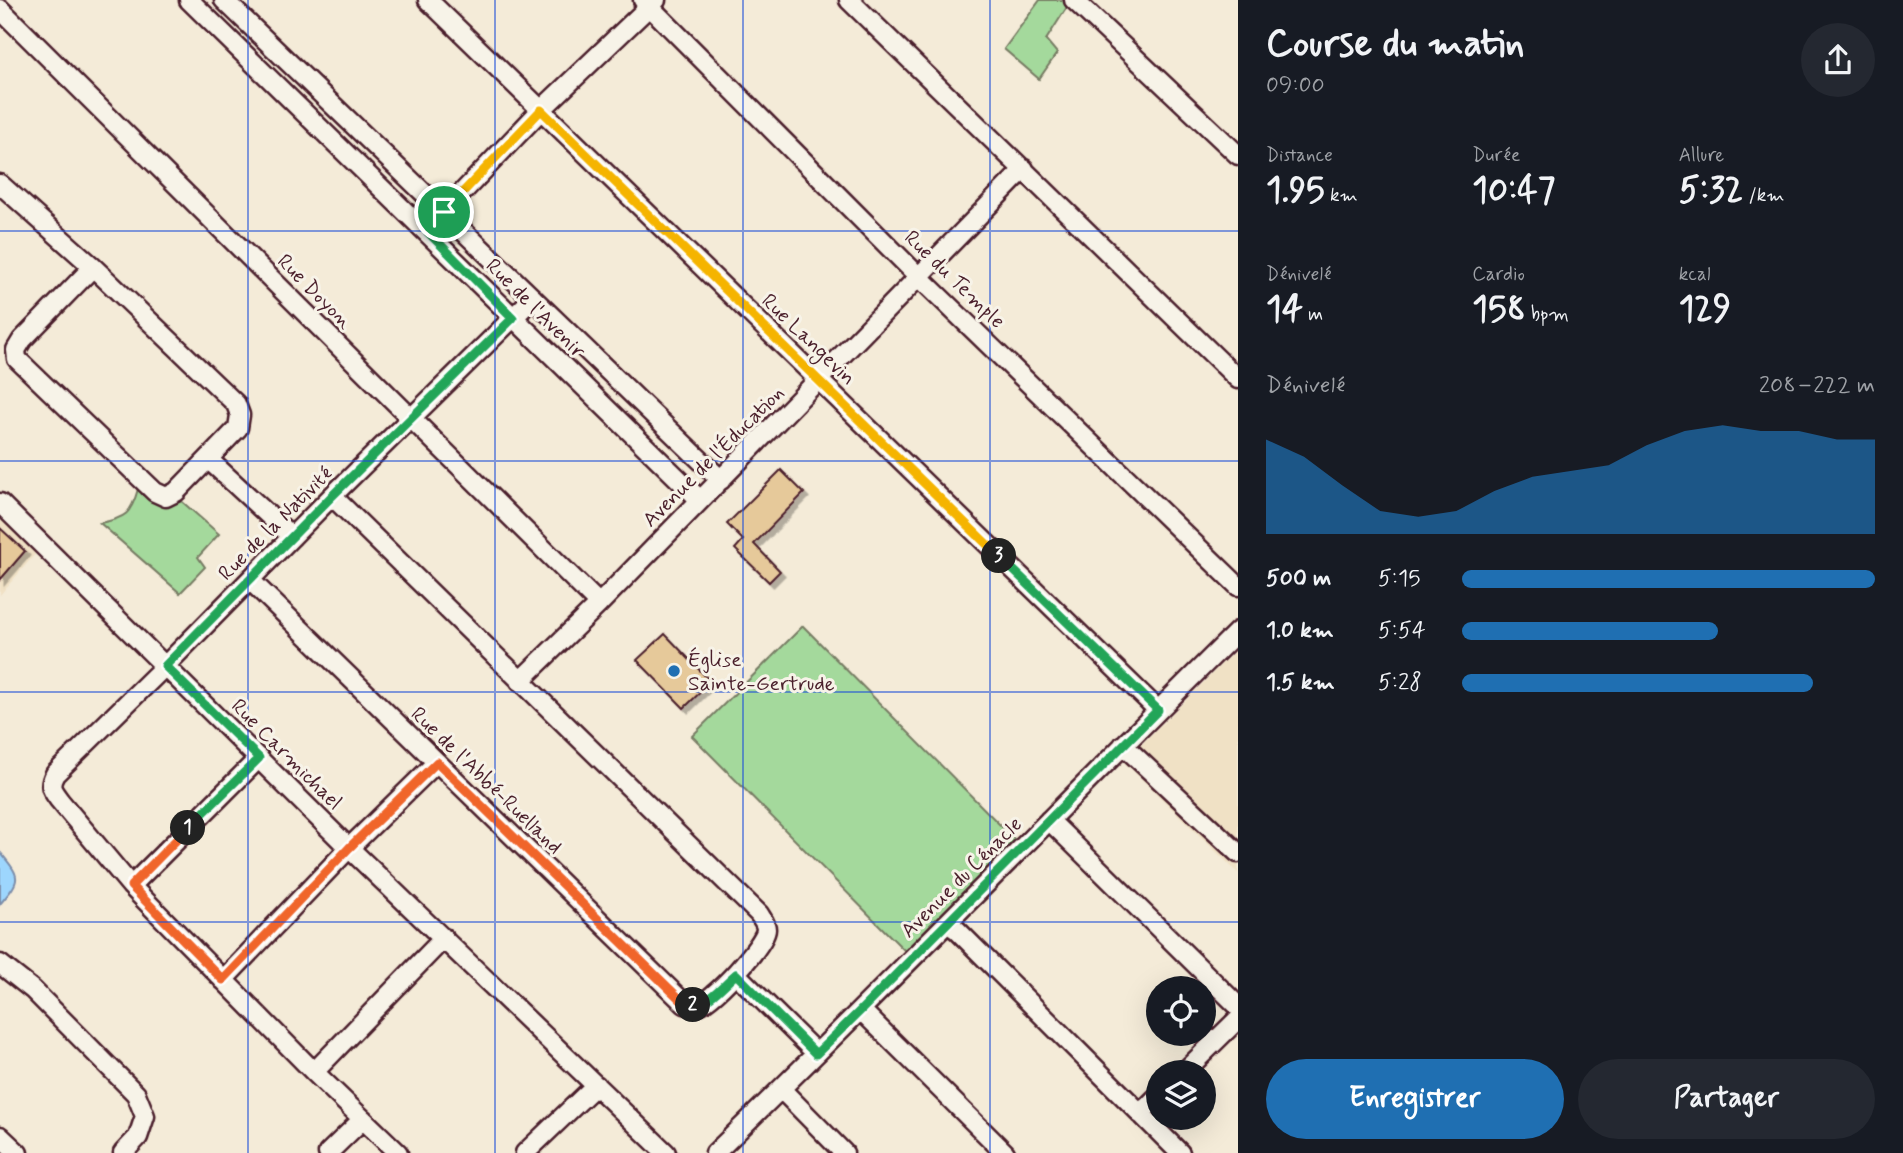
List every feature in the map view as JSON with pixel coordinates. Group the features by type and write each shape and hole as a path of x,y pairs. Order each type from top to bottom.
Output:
{"street":[{"name":"Rue de l'Avenir","path":"189,0 700,500"},
{"name":"Rue de l'Avenir","path":"223,0 721,480"},
{"name":"Rue Langevin","path":"428,0 1158,710"},
{"path":"849,0 1238,379"},
{"path":"1074,0 1238,155"},
{"path":"426,230 650,2"},
{"name":"Rue du Temple","path":"650,2 919,277 1238,586"},
{"name":"Rue Doyon","path":"0,9 600,604"},
{"name":"Avenue de l'Éducation","path":"520,681 600,604 1024,170"},
{"path":"0,184 93,267 236,404 240,415 238,428 176,492 166,497 155,492 18,359 16,349 22,340 93,267"},
{"name":"Rue de la Nativité","path":"131,886 52,791 51,782 55,774 533,298"},
{"path":"208,458 292,537"},
{"path":"332,496 759,915 765,924 763,940 736,974 816,1054"},
{"name":"Rue Carmichael","path":"0,503 349,848 666,1153"},
{"name":"Rue de l'Abbé-Ruelland","path":"250,580 685,1004 696,1006 736,974"},
{"name":"Avenue du Cénacle","path":"715,1153 1238,631"},
{"path":"1122,745 1238,853"},
{"path":"259,758 131,886 314,1072 398,1153"},
{"path":"223,980 349,848 437,762"},
{"path":"1049,820 1238,1006"},
{"path":"947,923 1180,1153"},
{"path":"314,1072 444,938"},
{"path":"0,964 33,990 136,1094 145,1116 138,1137 123,1153"},
{"path":"861,1010 1005,1153"},
{"path":"1195,1060 1238,1019"},
{"path":"525,1153 596,1085"},
{"path":"781,1090 844,1153"},
{"path":"1140,1114 1146,1108"},
{"path":"328,1153 363,1119"},
{"path":"0,1136 18,1153"}],"shaded area":[{"path":"0,503 43,545 0,595"},
{"path":"1238,648 1238,873 1124,762"}],"green space":[{"path":"1040,0 1065,0 1069,4 1046,40 1057,53 1039,79 1004,49"},
{"path":"138,489 179,499 219,534 198,557 205,567 180,593 100,523 126,514"},
{"path":"803,626 1015,840 906,952 692,736"}],"water":[{"path":"0,852 12,867 16,878 12,889 0,904"}],"building":[{"path":"781,470 804,493 754,544 780,571 769,582 735,549 743,540 727,524"},
{"path":"0,528 25,551 0,580"},
{"name":"Église Sainte-Gertrude","path":"665,634 711,682 684,708 637,660"}],"place":[{"name":"Église Sainte-Gertrude","path":"674,671"}],"route":[{"path":"541,110 1158,710 816,1054 736,974 696,1006 685,1004 437,762 349,848 223,980 131,886 259,758 165,666 332,496 513,318 426,230 444,212 541,110"}]}
